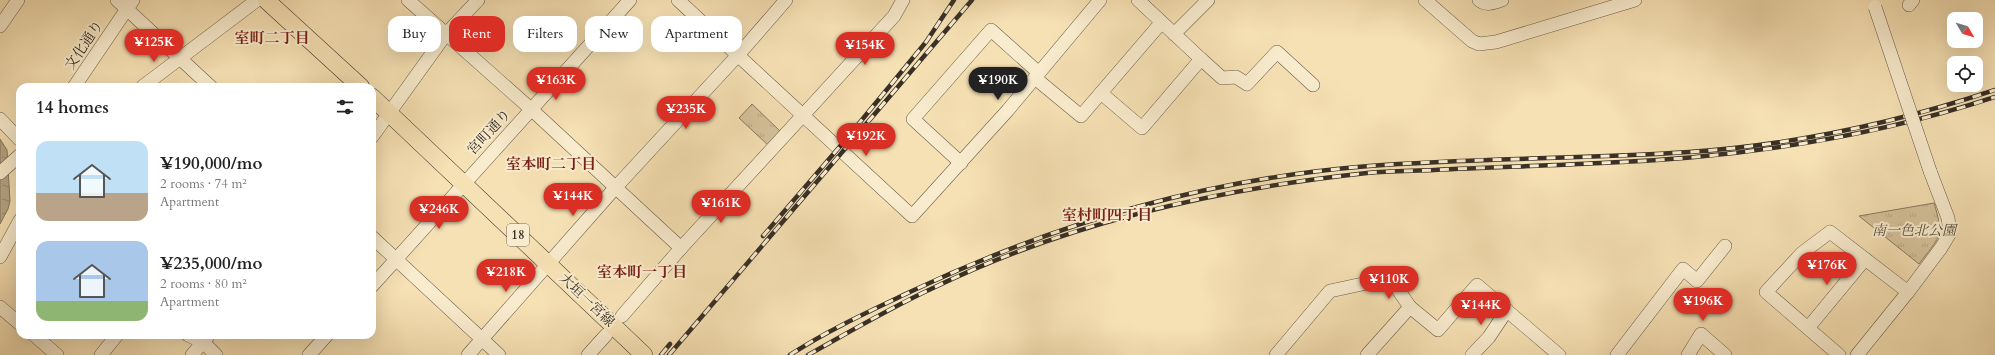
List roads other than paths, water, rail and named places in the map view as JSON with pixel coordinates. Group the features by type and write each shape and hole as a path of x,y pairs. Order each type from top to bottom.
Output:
{"main road":[{"path":"266,0 357,83"},
{"name":"大垣一宮線","path":"376,101 463,184 549,263 644,355"}],"street":[{"path":"0,26 18,0"},
{"path":"147,83 257,0"},
{"path":"408,0 532,110 681,248"},
{"path":"376,131 388,112 446,34 478,0"},
{"name":"宮町通り","path":"376,282 630,0"},
{"path":"678,0 739,54 803,116 912,216 961,163 1100,0"},
{"path":"468,355 615,188 739,54 786,0"},
{"path":"622,316 681,248 894,16 903,0"},
{"path":"1138,0 1161,23 1222,78 1236,78 1247,84 1277,52 1313,85"},
{"path":"1174,34 1208,0"},
{"path":"1425,0 1472,40 1479,44 1496,42 1635,0"},
{"path":"1479,0 1483,3 1491,4 1502,0"},
{"path":"126,3 207,83"},
{"name":"文化通り","path":"76,83 126,3"},
{"path":"1857,355 1908,292 1941,248 1950,233 1948,218 1930,171 1874,3"},
{"path":"961,163 913,119 991,30 1081,116 1161,23"},
{"path":"1101,93 1142,128 1201,59"},
{"path":"0,119 16,136"},
{"path":"0,173 16,158"},
{"path":"0,257 16,227"},
{"path":"1839,355 1766,292 1802,253 1830,232 1908,292"},
{"path":"376,241 499,355"},
{"path":"1617,355 1683,269 1697,281 1725,246"},
{"path":"1808,328 1865,259"},
{"path":"1276,355 1330,291 1390,278 1410,307 1438,330 1477,285 1559,355"},
{"path":"0,307 16,321"},
{"path":"1367,355 1410,307"},
{"path":"1472,355 1489,337 1507,310"},
{"path":"1688,355 1701,334 1726,355"},
{"path":"588,355 606,335"},
{"path":"39,339 57,355"},
{"path":"102,355 114,339"},
{"path":"192,355 205,339"},
{"path":"207,339 216,355"},
{"path":"309,355 323,339"}],"water":[{"path":"0,139 7,150 10,201 8,209 0,224"}],"railway":[{"path":"763,236 842,144 926,42 954,0"},
{"path":"669,355 972,0"},
{"path":"790,355 819,337 850,321 967,266 1023,244 1078,225 1192,193 1250,181 1309,172 1369,166 1449,161 1689,152 1767,144 1844,131 1920,113 1995,90"},
{"path":"808,355 870,320 933,288 1037,244 1145,212 1200,199 1255,188 1367,173 1651,160 1751,151 1850,135 1947,112 1995,97"},
{"path":"661,355 670,344"}],"district":[{"name":"室町二丁目","path":"272,38"},
{"name":"室本町二丁目","path":"551,164"},
{"name":"室村町四丁目","path":"1107,215"},
{"name":"室本町一丁目","path":"642,272"}],"park label":[{"name":"南一色北公園","path":"1914,230"}]}
